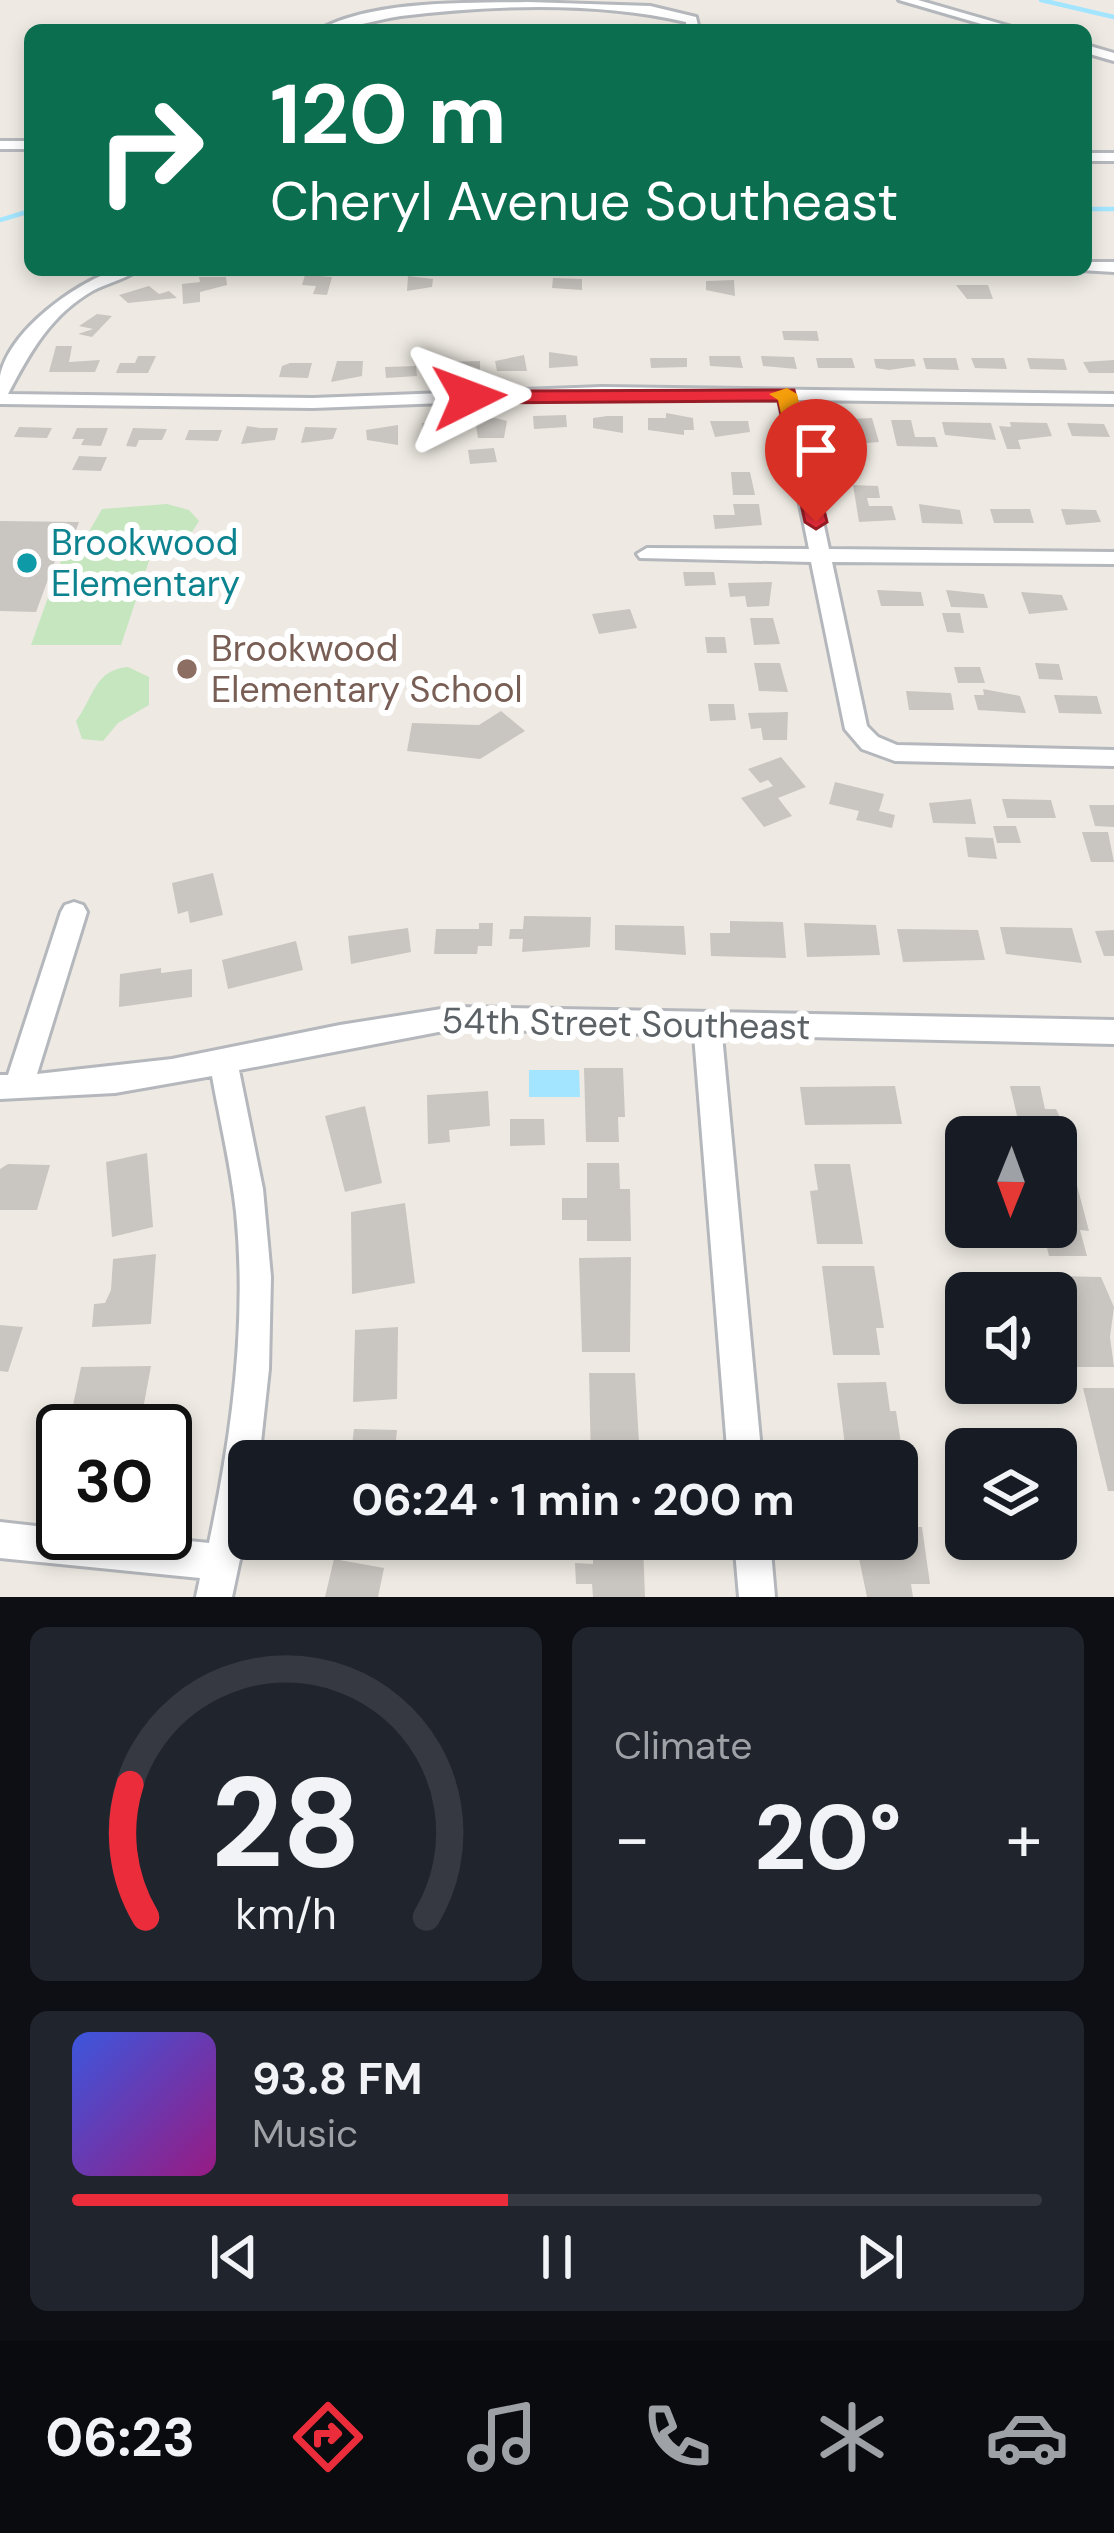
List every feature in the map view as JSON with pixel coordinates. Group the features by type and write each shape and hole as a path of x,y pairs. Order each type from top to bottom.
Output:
{"street":[{"path":"904,0 994,24"},
{"path":"936,8 951,0"},
{"path":"342,24 390,7 441,3 680,14 692,24"},
{"path":"111,276 46,314 0,395 313,403 548,392 1114,399"},
{"path":"787,394 853,717 870,743 896,753 1114,758"},
{"path":"647,554 1114,558"},
{"path":"9,1088 74,912"},
{"name":"54th Street Southeast","path":"9,1088 94,1085 224,1065 377,1026 454,1018 589,1017 1114,1032"},
{"path":"706,1023 743,1440"},
{"path":"0,1540 218,1579 246,1444 256,1297 253,1223 224,1065"},
{"path":"754,1560 757,1597"}],"green space":[{"path":"167,504 189,510 199,521 182,548 150,558 121,645 31,645 64,553 82,544 102,509"},
{"path":"128,667 149,677 149,705 118,723 103,741 82,739 76,721 96,686 108,673"}],"water":[{"path":"529,1070 579,1070 580,1097 529,1097"}],"building":[{"path":"305,276 332,277 327,295 313,294 316,286 302,285"},
{"path":"408,276 433,279 432,287 407,291"},
{"path":"199,277 226,277 227,285 200,292 200,302 183,304 182,284 200,282"},
{"path":"553,278 582,279 582,290 552,288"},
{"path":"734,280 735,296 706,290 706,281"},
{"path":"956,285 988,285 993,299 967,299"},
{"path":"149,286 177,298 128,303 119,295"},
{"path":"97,314 112,316 92,337 78,334 93,329 79,326"},
{"path":"782,331 817,331 819,341 784,340"},
{"path":"56,346 72,346 69,362 100,360 95,372 49,372"},
{"path":"549,352 577,356 578,366 549,368"},
{"path":"524,355 527,371 497,371 495,361"},
{"path":"138,356 156,356 148,373 116,373 120,363 135,363"},
{"path":"709,356 740,356 743,368 710,366"},
{"path":"761,356 794,357 797,369 763,366"},
{"path":"650,358 687,358 687,367 651,368"},
{"path":"816,358 852,358 855,368 818,368"},
{"path":"923,358 956,358 959,370 926,369"},
{"path":"971,358 1004,358 1007,369 975,368"},
{"path":"1027,358 1064,359 1067,370 1030,369"},
{"path":"874,359 914,359 916,366 876,368"},
{"path":"1114,360 1114,373 1089,373 1083,362"},
{"path":"337,361 363,361 362,376 331,382"},
{"path":"480,361 480,370 442,371 442,362"},
{"path":"312,363 308,378 279,377 282,366"},
{"path":"416,366 417,376 386,378 385,367"},
{"path":"666,413 693,418 694,430 684,430 684,435 648,430 648,418 666,418"},
{"path":"566,415 567,427 534,429 533,416"},
{"path":"623,416 623,433 593,428 593,418"},
{"path":"872,418 879,442 842,445 838,430 853,430 850,419"},
{"path":"475,419 507,421 504,438 478,438"},
{"path":"454,420 456,432 423,435 422,423"},
{"path":"891,420 911,420 915,437 935,437 938,447 897,446"},
{"path":"710,421 748,421 750,432 715,437"},
{"path":"942,422 991,423 996,440 945,435"},
{"path":"1010,422 1047,423 1052,436 1018,440 1021,449 1007,449 999,426 1011,427"},
{"path":"1067,423 1104,424 1110,437 1072,436"},
{"path":"398,425 398,445 367,440 366,430"},
{"path":"247,426 278,428 275,440 241,444"},
{"path":"19,427 52,428 47,438 14,437"},
{"path":"305,427 337,428 333,439 301,443"},
{"path":"77,428 108,428 101,446 81,445 84,439 72,439"},
{"path":"133,428 167,429 162,440 139,440 136,447 126,446"},
{"path":"189,430 222,430 218,441 185,440"},
{"path":"494,448 497,462 470,464 468,450"},
{"path":"79,456 107,457 101,471 72,470"},
{"path":"731,472 750,472 755,495 733,495"},
{"path":"853,485 878,486 880,498 867,498 869,506 892,506 896,520 859,522"},
{"path":"733,504 759,504 762,525 715,529 713,515 735,515"},
{"path":"919,504 960,510 963,524 922,523"},
{"path":"990,509 1030,509 1034,523 994,523"},
{"path":"1061,509 1096,510 1101,522 1066,525"},
{"name":"Brookwood Elementary","path":"0,521 79,522 73,538 63,539 36,612 0,611"},
{"path":"683,572 714,572 716,585 685,586"},
{"path":"772,582 769,606 747,607 745,596 730,597 728,583"},
{"path":"877,590 921,592 924,606 881,606"},
{"path":"946,590 984,594 988,608 951,607"},
{"path":"1021,592 1062,595 1068,610 1029,614"},
{"path":"630,609 637,628 599,634 592,614"},
{"path":"942,613 960,613 964,633 947,632"},
{"path":"750,618 773,618 780,644 754,645"},
{"path":"705,637 725,637 727,653 707,653"},
{"path":"754,663 780,663 788,692 759,691"},
{"path":"1035,663 1059,664 1063,680 1039,679"},
{"path":"954,667 980,667 985,683 958,683"},
{"path":"983,689 1020,696 1026,713 978,710 974,695 984,695"},
{"path":"906,691 951,693 954,710 909,710"},
{"path":"1054,695 1097,696 1102,714 1059,713"},
{"path":"708,704 734,704 736,720 710,721"},
{"path":"501,711 525,731 480,759 407,751 412,723 479,725"},
{"path":"788,712 787,740 763,740 761,728 751,729 748,713"},
{"path":"781,757 806,787 778,798 792,816 764,827 741,798 773,786 768,780 760,783 748,769"},
{"path":"835,782 884,794 879,811 895,815 892,828 856,820 859,811 829,804"},
{"path":"971,799 976,824 933,823 929,803"},
{"path":"1002,799 1051,800 1056,818 1007,818"},
{"path":"1089,805 1114,805 1114,827 1095,826"},
{"path":"993,826 1016,826 1021,843 997,843"},
{"path":"1082,832 1108,832 1114,862 1091,862"},
{"path":"965,837 993,838 997,859 968,857"},
{"path":"213,873 223,915 190,923 188,911 178,914 172,883"},
{"path":"524,916 591,917 590,947 522,952 523,939 509,939 510,929 523,929"},
{"path":"730,921 783,922 786,958 711,956 710,933 730,933"},
{"path":"479,923 493,923 492,946 478,946 477,954 434,954 436,929 479,929"},
{"path":"804,923 876,925 880,955 807,957"},
{"path":"615,925 684,926 686,955 615,950"},
{"path":"1000,927 1072,928 1082,963 1006,954"},
{"path":"408,928 411,952 351,964 348,936"},
{"path":"897,929 978,930 985,960 903,962"},
{"path":"1114,930 1114,956 1104,956 1095,931"},
{"path":"296,941 303,970 228,989 222,960"},
{"path":"161,968 161,973 192,969 192,997 119,1007 120,974"},
{"path":"584,1068 623,1068 625,1117 618,1117 619,1142 586,1142"},
{"path":"895,1086 902,1124 805,1125 800,1087"},
{"path":"1010,1086 1040,1086 1045,1109 1056,1109 1059,1116 1017,1116"},
{"path":"488,1091 490,1126 449,1130 450,1142 428,1144 427,1095"},
{"path":"365,1106 382,1183 345,1192 325,1116"},
{"path":"510,1119 544,1119 545,1145 510,1146"},
{"path":"147,1153 153,1227 112,1237 106,1162"},
{"path":"587,1163 619,1163 620,1189 630,1189 631,1241 587,1241 587,1220 562,1220 562,1198 587,1198"},
{"path":"8,1164 50,1165 37,1210 0,1210 0,1169"},
{"path":"814,1164 850,1164 863,1244 817,1244 810,1191 818,1190"},
{"path":"1077,1185 1089,1231 1080,1230 1087,1256 1049,1256 1047,1248 1077,1248"},
{"path":"405,1203 415,1283 352,1294 351,1212"},
{"path":"156,1254 151,1324 92,1327 94,1304 105,1303 111,1290 113,1259"},
{"path":"631,1257 630,1352 582,1352 579,1258"},
{"path":"822,1266 874,1266 884,1328 876,1328 880,1355 833,1355"},
{"path":"1077,1276 1101,1277 1114,1307 1110,1337 1114,1367 1077,1367"},
{"path":"0,1325 23,1327 8,1372 0,1371"},
{"path":"398,1327 397,1399 353,1402 355,1330"},
{"path":"151,1366 144,1404 73,1404 81,1367"},
{"path":"589,1373 635,1373 639,1440 591,1440"},
{"path":"886,1382 900,1440 844,1440 837,1383"},
{"path":"1083,1388 1114,1388 1114,1491 1108,1491"},
{"path":"354,1429 397,1430 396,1440 353,1440"},
{"path":"918,1527 922,1527 930,1584 911,1584 913,1597 867,1597 859,1560 918,1560"},
{"path":"334,1560 384,1568 378,1597 325,1597"},
{"path":"593,1560 644,1560 645,1597 593,1597 592,1584 576,1584 575,1563 593,1564"}],"waterway":[{"path":"1041,0 1114,17"},
{"path":"1092,209 1114,209"},
{"path":"0,220 24,213"}],"slow traffic":[{"path":"779,394 787,394 805,474"}],"place":[{"name":"Brookwood Elementary","path":"27,563"},
{"name":"Brookwood Elementary School","path":"187,669"}],"route":[{"path":"469,397 548,392 787,394 816,522"}]}
